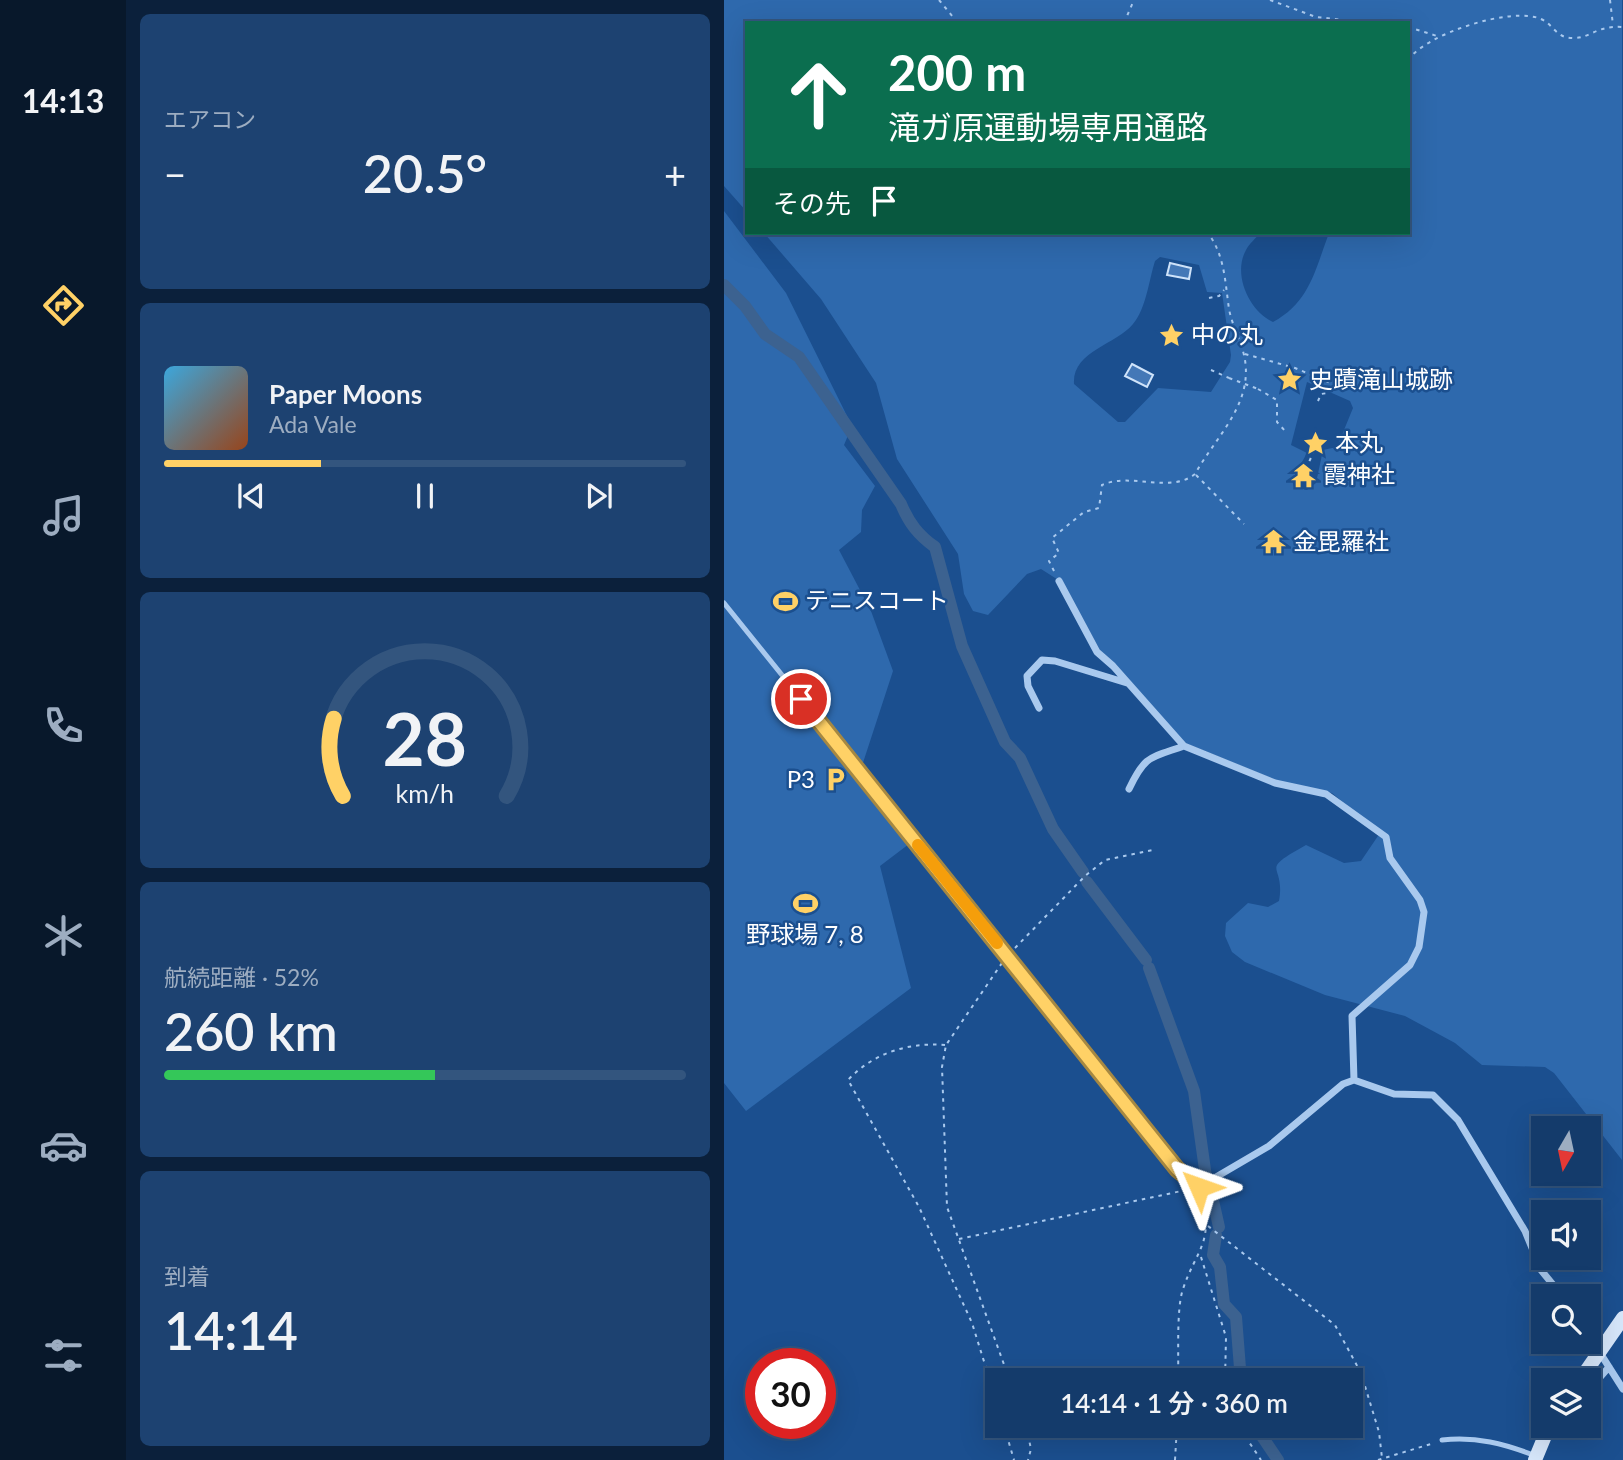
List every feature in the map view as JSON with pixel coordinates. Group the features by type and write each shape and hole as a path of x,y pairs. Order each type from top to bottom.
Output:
{"main road":[{"path":"1588,1368 1622,1318"},
{"path":"1539,1459 1545,1438"}],"street":[{"path":"1059,581 1097,652 1184,746 1275,783 1334,797 1384,834 1390,858 1420,900 1424,912 1419,947 1412,962 1352,1016 1354,1080"},
{"path":"1039,708 1028,686 1027,676 1042,660 1055,661 1127,683"},
{"path":"1129,789 1140,765 1147,759 1184,746"},
{"path":"972,911 1177,1169 1199,1187 1269,1146 1343,1084 1354,1080 1394,1094 1433,1095 1445,1104 1525,1231 1541,1270 1552,1284"},
{"path":"1601,1354 1622,1389"},
{"path":"1601,1376 1609,1367"}],"lane":[{"path":"724,603 972,911"},
{"path":"1442,1440 1461,1438 1502,1443 1539,1459"}],"path":[{"path":"939,0 956,21"},
{"path":"1125,21 1134,0"},
{"path":"1269,0 1316,17 1353,21"},
{"path":"1610,0 1613,26"},
{"path":"1410,58 1417,48 1438,36 1485,22 1522,16 1540,18 1562,37 1583,37 1599,27 1622,27"},
{"path":"1410,28 1438,36"},
{"path":"1059,581 1049,561 1059,553 1052,538 1084,512 1099,508 1102,485 1139,479 1161,483 1187,480 1195,474 1240,404 1245,380 1244,354 1225,290 1218,245 1210,235"},
{"path":"1209,298 1219,296 1225,290"},
{"path":"1244,354 1295,368 1331,386 1340,387"},
{"path":"1211,370 1258,389 1277,400 1277,422 1287,433"},
{"path":"1318,401 1321,394 1328,393 1331,386"},
{"path":"1306,469 1313,453"},
{"path":"1195,474 1244,524"},
{"path":"1005,1368 947,1207 942,1067 946,1045 1008,956 1084,876 1105,860 1153,850"},
{"path":"946,1045 921,1043 894,1051 864,1063 848,1080 919,1207 972,1323 986,1368"},
{"path":"958,1239 1199,1187 1207,1225 1200,1256 1182,1291 1179,1368"},
{"path":"1207,1225 1335,1325 1361,1373 1379,1432 1382,1458"},
{"path":"1200,1256 1226,1337 1225,1368"},
{"path":"1008,1438 1014,1460"},
{"path":"1028,1460 1031,1449 1029,1438"},
{"path":"1109,1439 1115,1438"},
{"path":"1175,1460 1176,1438"},
{"path":"1247,1438 1261,1460"},
{"path":"1378,1460 1442,1440"}],"shaded area":[{"path":"724,0 1622,0 1622,1160 1601,1133 1601,1116 1588,1116 1554,1073 1545,1067 1482,1065 1455,1043 1405,1016 1325,995 1245,962 1232,952 1225,936 1226,923 1248,903 1268,907 1279,901 1280,889 1276,869 1282,860 1306,845 1344,863 1361,861 1380,833 1332,793 1278,781 1183,742 1100,650 1063,583 1041,569 1027,574 988,615 973,611 964,594 958,554 897,459 876,383 821,299 766,235 1258,235 1247,248 1242,260 1242,281 1257,310 1273,322 1295,305 1310,284 1328,235 1410,235 1410,21 745,21 745,210 724,186","holes":["1160,257 1199,265 1207,292 1222,293 1231,355 1230,362 1211,392 1158,388 1125,422 1118,422 1074,384 1075,373 1087,356 1133,324 1144,302 1155,261","1307,382 1350,401 1353,408 1337,447 1323,450 1316,483 1307,490 1294,487 1292,480 1307,453 1291,445"]},
{"path":"724,211 786,293 852,426 844,445 875,486 862,510 861,532 839,550 871,611 893,671 858,778 909,844 880,866 911,988 746,1111 724,1083"}],"building":[{"path":"1170,263 1191,268 1189,279 1167,275"},
{"path":"1132,364 1153,375 1147,387 1125,376"}],"waterway":[{"path":"724,285 745,306 765,334 799,357 901,504 911,523 935,547 962,646 1005,742 1020,758 1053,829 1083,872"},
{"path":"1087,882 1146,960"},
{"path":"1149,968 1194,1091 1206,1177"},
{"path":"1210,1187 1219,1227"},
{"path":"1216,1235 1213,1255 1220,1267 1224,1304 1236,1317 1240,1368"},
{"path":"1263,1438 1278,1460"}],"slow traffic":[{"path":"918,845 997,943"}],"place":[{"name":"中の丸","path":"1171,335"},
{"name":"史蹟滝山城跡","path":"1289,380"},
{"name":"本丸","path":"1315,443"},
{"name":"霞神社","path":"1303,475"},
{"name":"金毘羅社","path":"1273,542"},
{"name":"テニスコート","path":"785,601"},
{"name":"P3","path":"835,780"},
{"name":"野球場 7, 8","path":"805,904"}],"route":[{"path":"801,699 1177,1169 1199,1187"}]}
